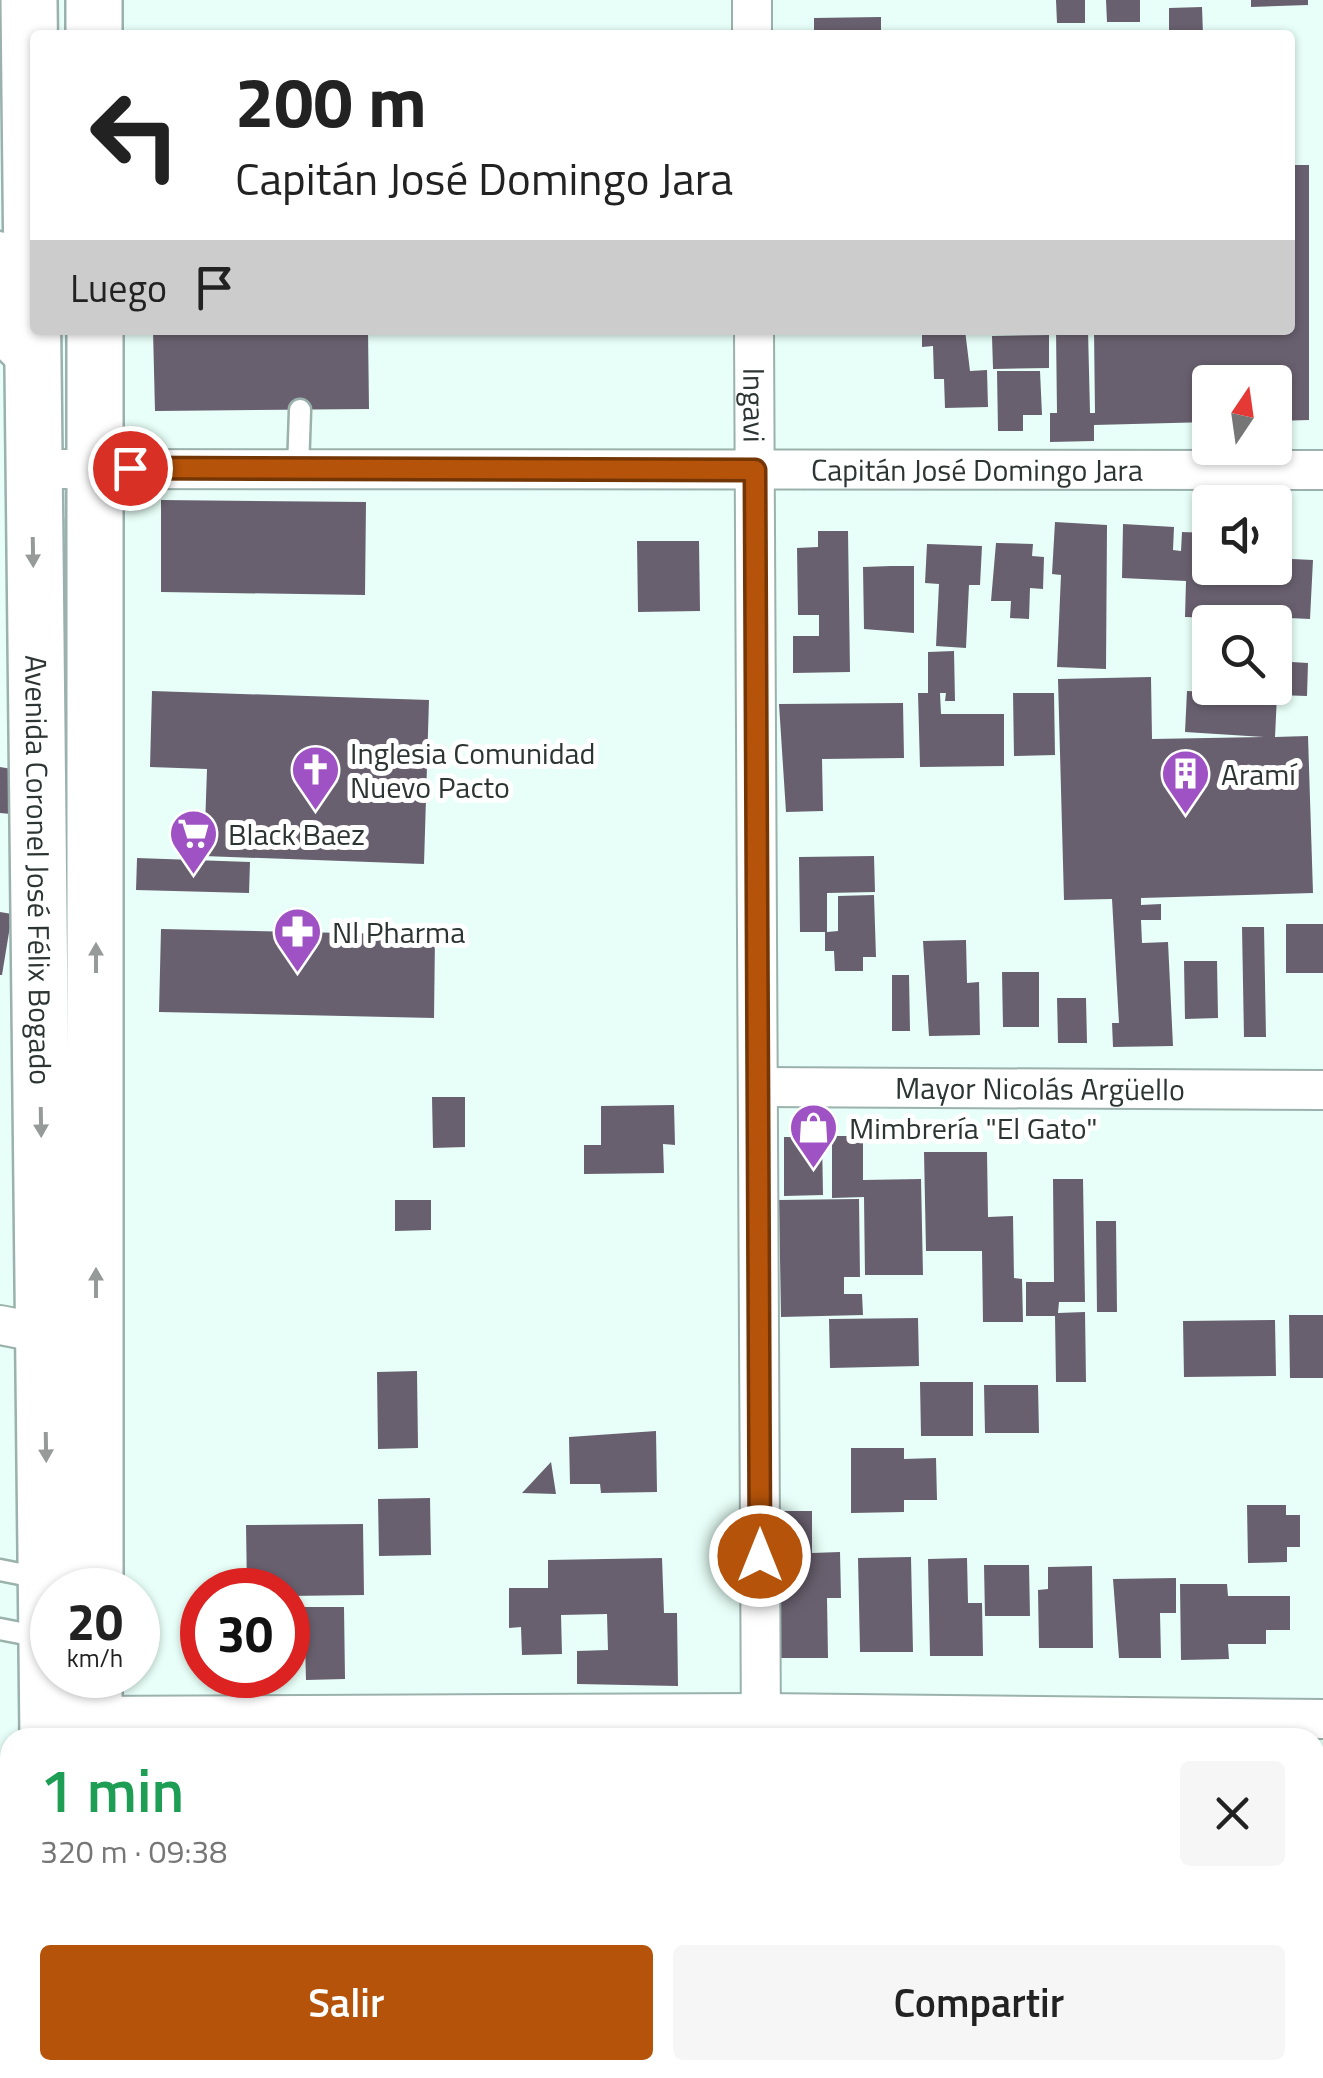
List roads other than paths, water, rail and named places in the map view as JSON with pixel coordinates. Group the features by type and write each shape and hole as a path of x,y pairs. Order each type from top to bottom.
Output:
{"main road":[{"name":"Avenida Coronel José Félix Bogado","path":"29,0 22,59 30,268"},
{"path":"94,0 94,30"},
{"name":"Avenida Coronel José Félix Bogado","path":"33,335 47,1568"},
{"name":"Avenida Coronel José Félix Bogado","path":"47,1334 100,339"},
{"name":"Avenida Coronel José Félix Bogado","path":"24,1633 76,1716"}],"street":[{"path":"752,0 752,30"},
{"name":"Ingavi","path":"754,335 761,1725"},
{"name":"Capitán José Domingo Jara","path":"32,468 1323,470"},
{"name":"Mayor Nicolás Argüello","path":"758,1087 1323,1090"},
{"path":"76,1716 761,1725 1323,1719"}],"lane":[{"path":"0,242 4,349 11,359 34,372"},
{"path":"298,470 300,410"}],"place":[{"name":"Inglesia Comunidad Nuevo Pacto","path":"315,812"},
{"name":"Aramí","path":"1186,816"},
{"name":"Black Baez","path":"193,876"},
{"name":"Nl Pharma","path":"297,974"},
{"name":"Mimbrería \"El Gato\"","path":"814,1170"}]}
